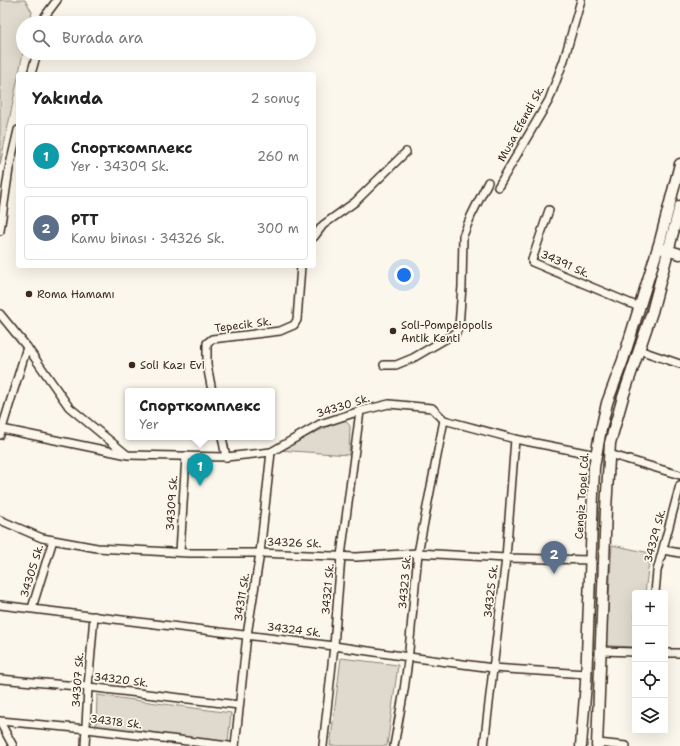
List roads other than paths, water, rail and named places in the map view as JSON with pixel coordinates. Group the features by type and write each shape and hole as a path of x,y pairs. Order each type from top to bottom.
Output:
{"street":[{"path":"45,16 58,0"},
{"name":"Musa Efendi Sk.","path":"498,188 549,100 564,60 581,0"},
{"path":"32,72 35,60"},
{"path":"0,231 9,169 16,139"},
{"path":"316,234 323,225 355,202 406,152"},
{"name":"Cengiz Topel Cd.","path":"582,746 594,467 596,455 608,403 623,360 657,248 680,164"},
{"path":"384,365 396,365 413,358 456,333 459,327 462,286 463,236 488,182"},
{"path":"626,746 597,744 610,442 621,404 652,312 680,206"},
{"name":"34391 Sk.","path":"549,210 534,252 532,262 639,307"},
{"path":"657,248 680,254"},
{"name":"Tepecik Sk.","path":"211,388 207,365 207,343 212,339 280,331 294,325 298,320 301,268"},
{"path":"0,314 27,347 69,407 128,455"},
{"path":"1,432 27,347"},
{"path":"639,350 680,364"},
{"name":"34330 Sk.","path":"1,432 128,455 226,457 270,452 320,424 360,411 389,404 432,408 444,420 515,438 596,455"},
{"name":"34321 Sk.","path":"323,746 334,646 341,556 360,411"},
{"name":"34323 Sk.","path":"394,746 409,657 418,553 444,420"},
{"name":"34325 Sk.","path":"484,746 506,558 515,438"},
{"path":"223,440 226,457"},
{"name":"34311 Sk.","path":"235,746 247,635 260,553 270,452"},
{"path":"610,454 680,475"},
{"name":"34309 Sk.","path":"180,552 186,456"},
{"name":"34329 Sk.","path":"655,590 657,571 680,485"},
{"name":"34326 Sk.","path":"0,520 42,538 97,548 356,557 418,553 506,558 591,560"},
{"name":"34305 Sk.","path":"32,608 53,540"},
{"path":"663,550 680,553"},
{"name":"34324 Sk.","path":"0,605 334,646 493,668 586,674"},
{"name":"34307 Sk.","path":"86,746 88,687 94,616"},
{"path":"601,651 632,652"},
{"path":"668,653 680,653"},
{"name":"34320 Sk.","path":"0,679 88,687 239,705"},
{"path":"0,721 13,746"},
{"name":"34318 Sk.","path":"0,721 87,729 229,746"}],"place":[{"name":"Roma Hamamı","path":"29,294"},
{"name":"Soli-Pompeiopolis Antik Kenti","path":"393,331"},
{"name":"Soli Kazı Evi","path":"132,365"},
{"name":"Спорткомплекс","path":"200,486"},
{"name":"PTT","path":"554,574"}]}
